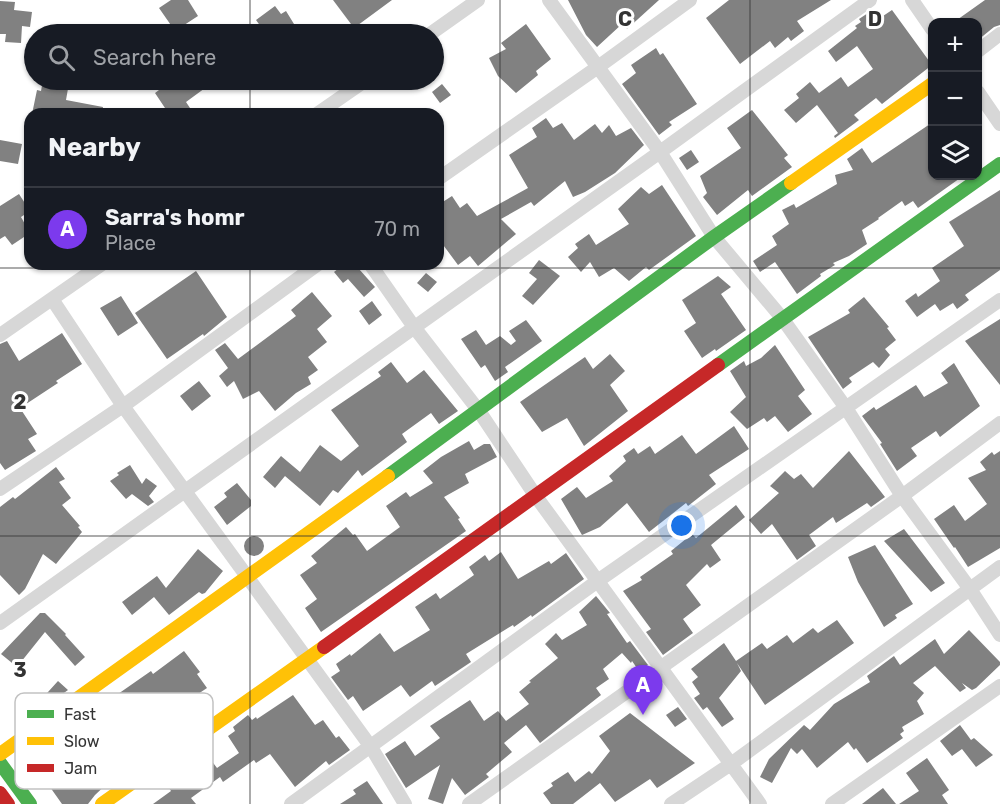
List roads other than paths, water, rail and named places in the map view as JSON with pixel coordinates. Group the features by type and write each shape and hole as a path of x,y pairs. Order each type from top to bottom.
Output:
{"street":[{"path":"444,24 478,0"},
{"path":"549,0 660,152 714,237 782,318 846,408 902,496 970,589 1000,635"},
{"path":"444,175 690,0"},
{"path":"0,623 870,0"},
{"path":"912,0 928,22"},
{"path":"982,48 1000,34"},
{"path":"86,693 479,411 714,237 928,87"},
{"path":"326,108 352,90"},
{"path":"982,98 1000,124"},
{"path":"213,726 1000,164"},
{"path":"0,335 93,270"},
{"path":"0,489 123,406 310,270"},
{"path":"374,270 414,327 479,411 535,495 760,804"},
{"path":"52,299 123,406 371,747 405,804"},
{"path":"291,804 599,580 1000,300"},
{"path":"470,804 902,496 1000,423"},
{"path":"670,804 731,764 1000,567"},
{"path":"832,804 1000,686"},
{"path":"0,754 15,743"},
{"path":"0,763 15,784"},
{"path":"19,789 30,804"},
{"path":"102,804 123,789"},
{"path":"0,793 8,804"}],"place":[{"name":"Sarra's homr","path":"643,715"}]}
